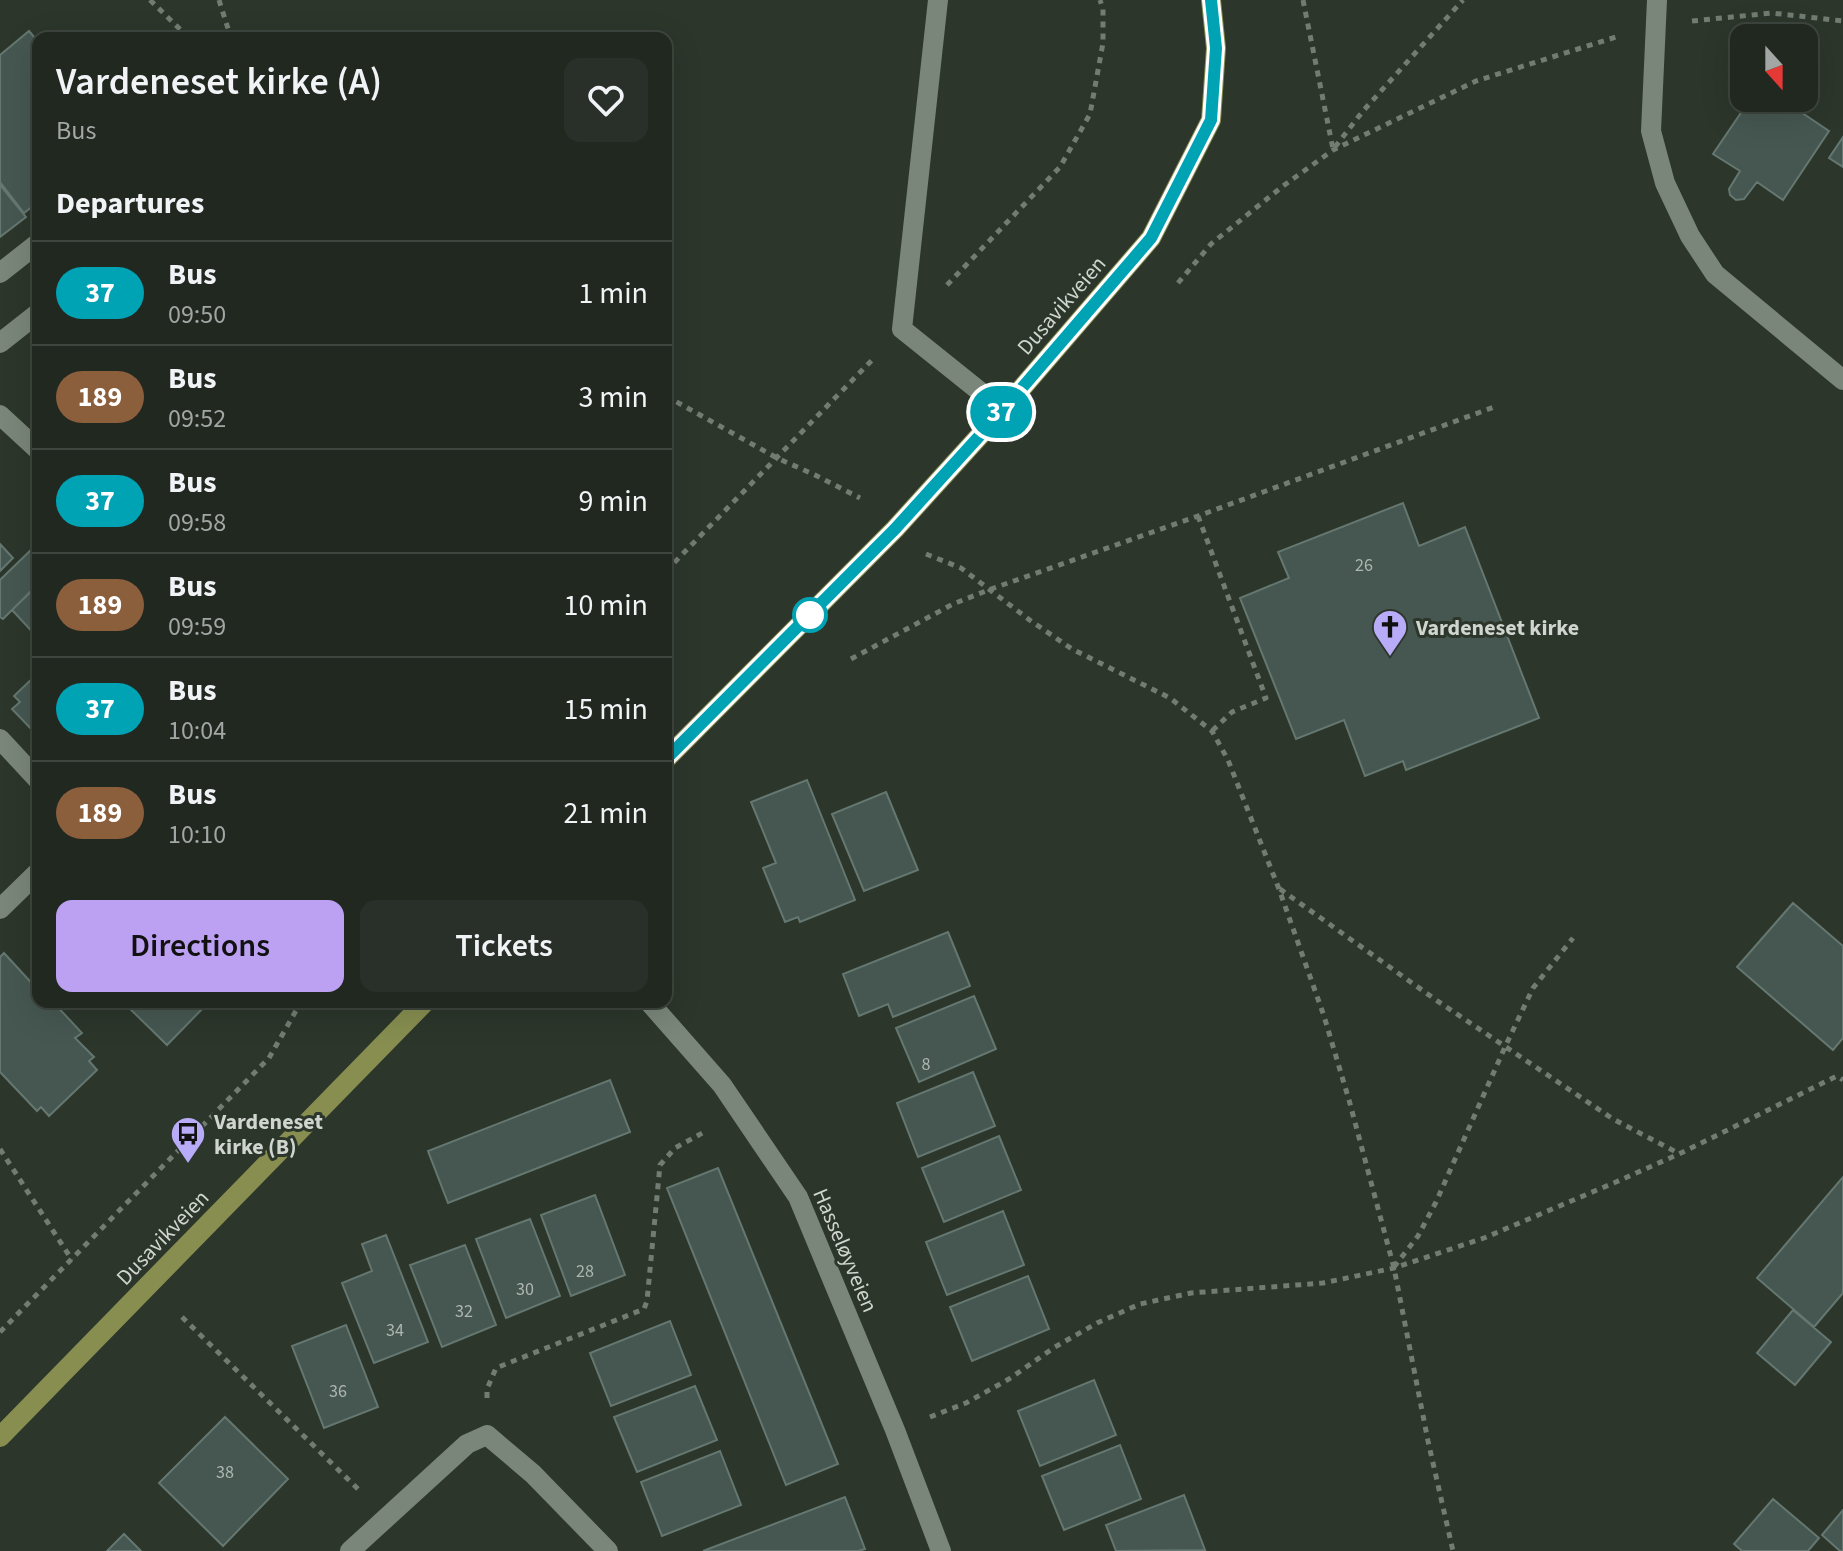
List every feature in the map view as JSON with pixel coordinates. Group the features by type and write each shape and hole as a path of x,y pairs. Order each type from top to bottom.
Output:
{"main road":[{"name":"Dusavikveien","path":"672,753 879,546 1003,410 1151,238 1211,120 1216,48 1211,0"},
{"name":"Dusavikveien","path":"0,1437 419,1008"}],"street":[{"path":"938,0 902,329 1003,410"},
{"path":"1657,0 1651,131 1665,183 1690,236 1715,274 1843,380"},
{"path":"0,273 32,248"},
{"path":"0,343 32,318"},
{"path":"0,415 32,444"},
{"path":"0,739 32,774"},
{"path":"0,909 32,878"},
{"name":"Hasseløyveien","path":"654,1008 722,1085 798,1197 895,1430 941,1551"},
{"path":"350,1551 467,1444 487,1435 533,1474 608,1551"}],"path":[{"path":"150,0 183,32"},
{"path":"219,0 229,32"},
{"path":"1303,0 1333,150"},
{"path":"1333,150 1363,111 1463,0"},
{"path":"1679,22 1772,13 1843,21"},
{"path":"1178,283 1211,244 1333,150 1476,81 1622,35"},
{"path":"672,399 777,458 860,498"},
{"path":"851,659 953,604 991,589 1494,407"},
{"path":"1198,516 1266,698 1232,712 1212,731"},
{"path":"925,554 961,568 1072,649 1170,698 1212,731 1228,760 1279,889 1345,1086 1394,1268 1453,1551"},
{"path":"1279,889 1613,1119 1679,1154"},
{"path":"1394,1268 1418,1236 1436,1202 1533,988 1573,938"},
{"path":"0,1332 269,1058 298,1008"},
{"path":"895,1430 966,1403 1097,1323 1140,1304 1191,1293 1323,1283 1394,1268 1484,1238 1679,1154 1837,1076 1843,1080"},
{"path":"487,1435 487,1389 496,1368 644,1309 649,1289 660,1165 675,1148 702,1132 744,1117"},
{"path":"0,1149 72,1260"},
{"path":"182,1317 386,1517"}],"building":[{"path":"29,31 32,35 32,207 24,213 0,182 0,55"},
{"path":"1742,112 1801,112 1829,131 1783,200 1757,182 1744,199 1736,200 1729,189 1740,171 1713,154"},
{"path":"1843,137 1843,167 1829,158"},
{"path":"0,185 26,217 0,237"},
{"name":"Vardeneset kirke","path":"1403,503 1419,546 1465,527 1539,718 1406,770 1403,761 1365,776 1344,720 1296,739 1240,598 1289,578 1278,552"},
{"path":"0,544 13,558 0,571"},
{"path":"32,549 32,590 3,619 0,617 0,580"},
{"path":"32,591 32,632 12,610"},
{"path":"32,679 32,730 12,709 20,702 14,696"},
{"path":"807,780 855,900 800,922 798,917 785,922 763,868 776,863 751,802"},
{"path":"886,792 918,870 864,891 832,814"},
{"path":"1793,903 1843,946 1843,1038 1833,1050 1737,967"},
{"path":"948,932 970,986 893,1017 888,1004 859,1016 843,974"},
{"path":"4,953 32,983 32,1008 59,1008 82,1033 75,1038 94,1057 89,1061 97,1070 49,1116 41,1107 37,1111 0,1072 0,957"},
{"path":"974,996 996,1049 919,1082 896,1028"},
{"path":"129,1008 203,1008 167,1045"},
{"path":"973,1072 995,1126 918,1157 897,1103"},
{"path":"610,1080 630,1132 448,1203 428,1151"},
{"path":"999,1136 1021,1190 944,1222 922,1168"},
{"path":"718,1168 838,1464 786,1485 667,1188"},
{"path":"1843,1177 1843,1293 1814,1327 1757,1278"},
{"path":"595,1195 625,1275 571,1296 541,1215"},
{"path":"1003,1211 1024,1265 947,1295 926,1242"},
{"path":"530,1219 560,1296 506,1318 476,1239"},
{"path":"386,1235 428,1342 374,1363 342,1283 372,1271 362,1244"},
{"path":"465,1245 496,1325 442,1347 410,1265"},
{"path":"1028,1276 1049,1329 972,1361 950,1307"},
{"path":"1793,1310 1831,1342 1795,1385 1757,1353"},
{"path":"670,1321 691,1375 611,1406 590,1353"},
{"path":"346,1325 378,1407 324,1428 292,1346"},
{"path":"1094,1380 1116,1435 1040,1466 1018,1411"},
{"path":"695,1386 717,1440 637,1472 614,1417"},
{"path":"225,1417 288,1479 223,1546 159,1483"},
{"path":"1120,1445 1141,1499 1064,1530 1042,1476"},
{"path":"720,1451 741,1505 662,1536 641,1482"},
{"path":"1184,1495 1205,1550 1116,1551 1106,1525"},
{"path":"845,1497 865,1549 703,1551"},
{"path":"1773,1499 1819,1538 1808,1551 1742,1551 1734,1544"},
{"path":"1843,1510 1843,1551 1840,1551 1822,1535"},
{"path":"124,1534 141,1551 107,1551"}],"bus line":[{"name":"37","path":"672,753 895,529 1003,410 1151,238 1211,120 1216,48 1211,0"}],"place":[{"name":"Vardeneset kirke","path":"1390,658"},
{"name":"Vardeneset kirke (B)","path":"188,1165"}]}
